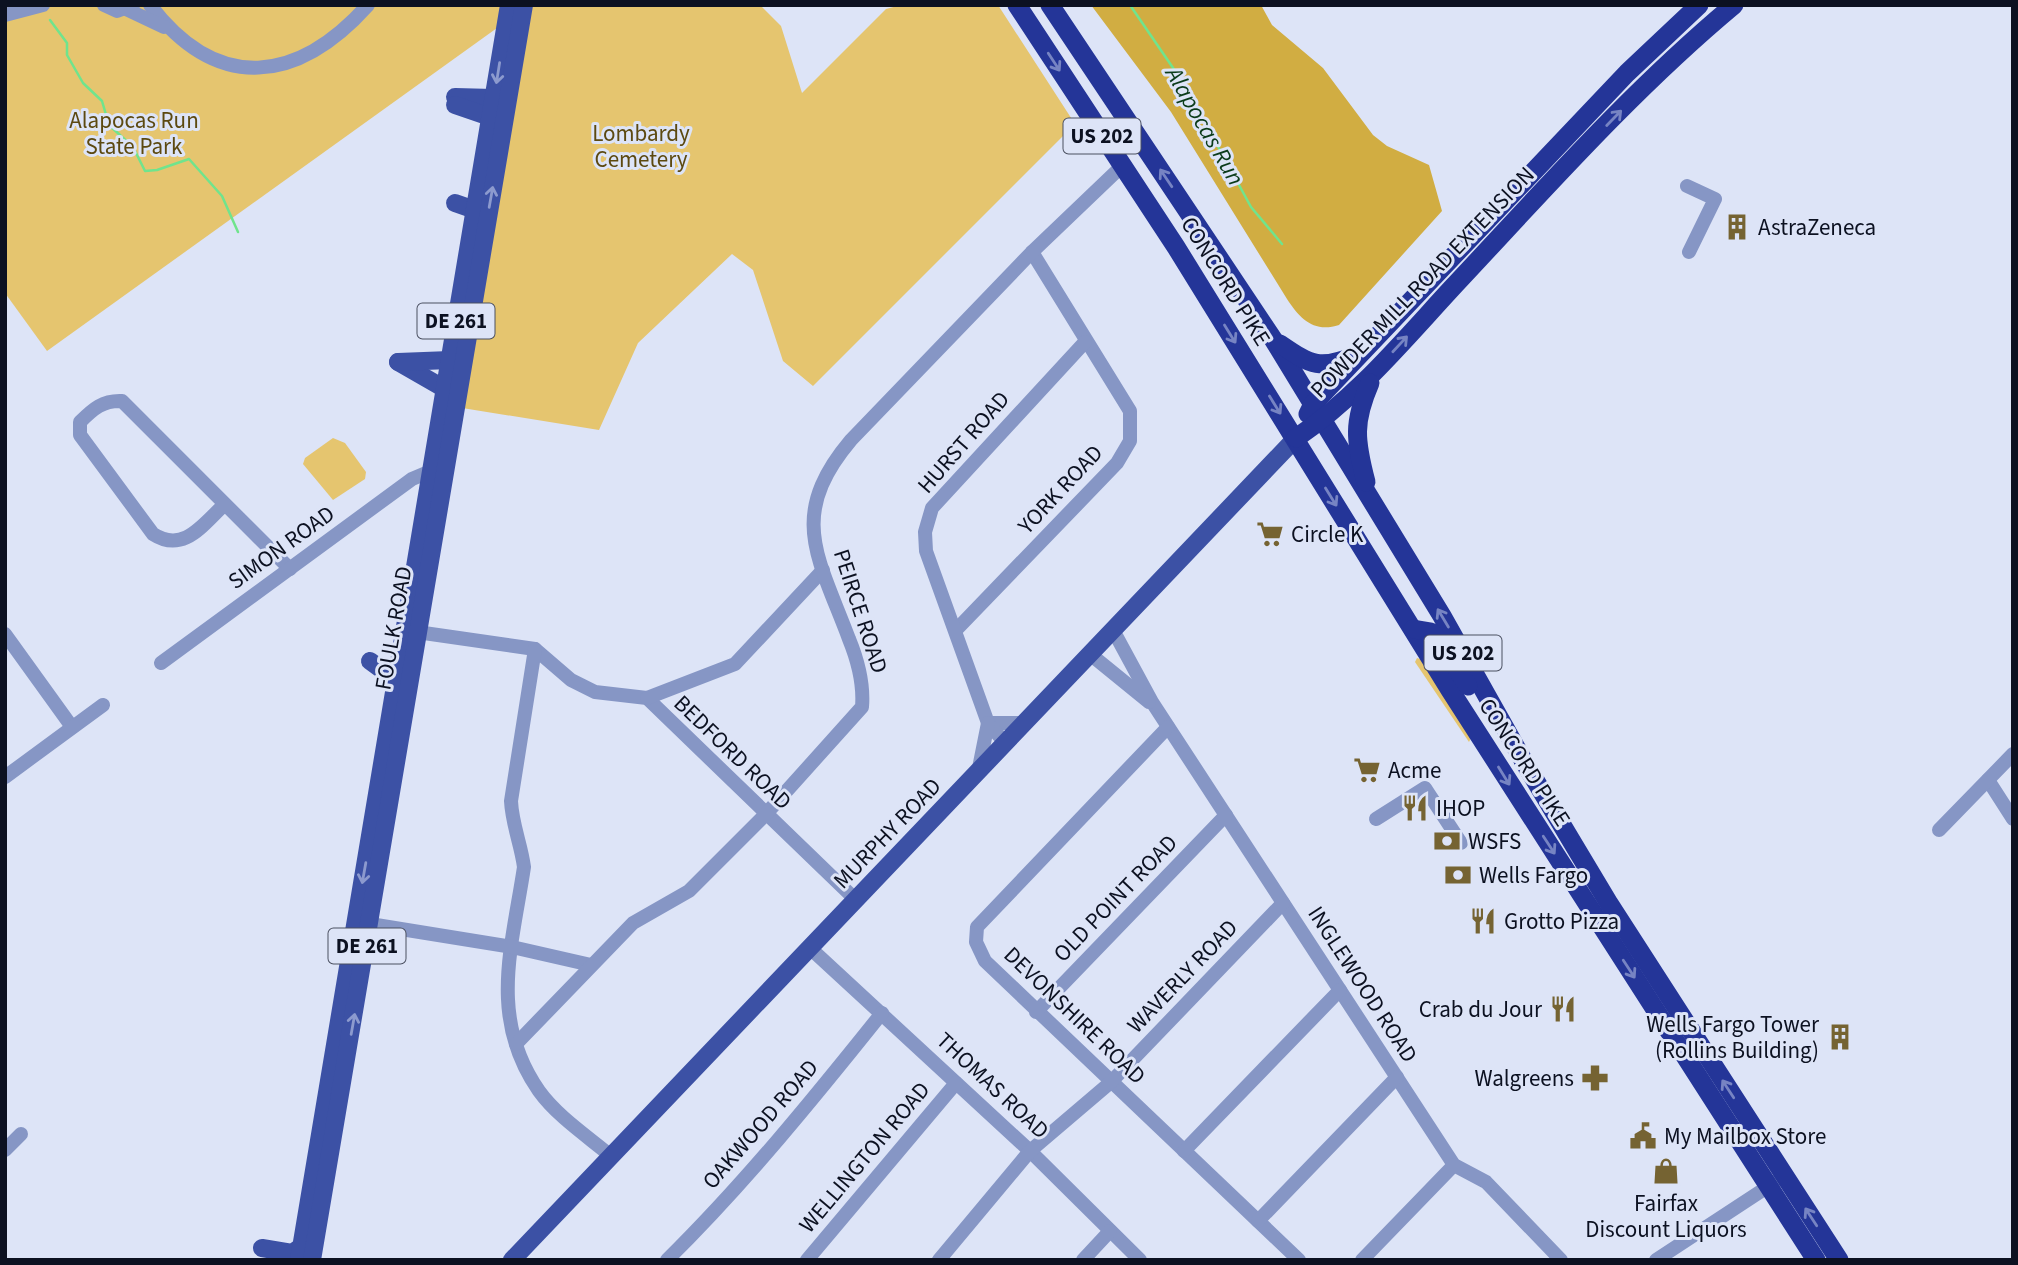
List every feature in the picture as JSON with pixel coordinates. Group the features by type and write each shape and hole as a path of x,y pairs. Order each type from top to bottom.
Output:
{"highway":[{"name":"CONCORD PIKE","path":"1017,5 1296,438 1413,629 1776,1181 1839,1260"},
{"name":"CONCORD PIKE","path":"1050,5 1273,339 1442,616 1523,760 1776,1181 1816,1260"},
{"name":"POWDER MILL ROAD EXTENSION","path":"1296,438 1362,353 1628,74 1699,5"},
{"name":"POWDER MILL ROAD EXTENSION","path":"1318,413 1376,369 1566,166 1664,68 1734,5"},
{"path":"1273,339 1305,361 1320,366 1362,353"},
{"path":"1372,503 1360,458 1356,421 1361,401 1376,369"},
{"path":"1413,629 1432,632 1436,636 1469,689 1523,760"}],"main road":[{"name":"FOULK ROAD","path":"305,1254 370,924 431,471 450,360 469,287 475,210 509,5"},
{"name":"FOULK ROAD","path":"305,1254 396,680 410,634 469,287 523,5"},
{"path":"490,117 455,101 493,99"},
{"path":"455,204 475,210"},
{"path":"445,389 398,362 450,360"},
{"name":"MURPHY ROAD","path":"512,1260 1296,438"},
{"path":"370,661 396,680"},
{"path":"263,1243 305,1254"}],"street":[{"path":"5,15 43,5"},
{"path":"104,5 114,10 130,7 172,31"},
{"path":"150,5 172,31 191,47 220,61 245,67 282,65 315,53 329,44 368,5"},
{"name":"PEIRCE ROAD","path":"516,1044 633,923 689,891 765,815 862,707 864,689 856,656 815,543 813,514 818,488 831,464 1032,252 1122,166"},
{"path":"1688,186 1715,199 1689,253"},
{"name":"YORK ROAD","path":"956,630 1126,452 1133,425 1130,411 1085,342 1032,252"},
{"name":"HURST ROAD","path":"1006,744 988,723 926,551 925,532 932,508 1085,342"},
{"path":"225,504 192,534 179,541 167,543 153,534 80,435 80,422 110,400 122,401 225,504 290,569"},
{"name":"SIMON ROAD","path":"161,663 412,479 431,471"},
{"path":"647,698 735,664 823,570"},
{"name":"INGLEWOOD ROAD","path":"1113,630 1155,708 1454,1165 1486,1182 1561,1260"},
{"path":"5,634 72,727"},
{"path":"410,634 535,649 510,801 512,823 522,849 523,867 506,993 516,1044 540,1091 611,1156"},
{"name":"BEDFORD ROAD","path":"535,649 571,680 595,692 647,698 765,815 856,900"},
{"name":"INGLEWOOD ROAD","path":"1090,654 1155,708"},
{"path":"5,777 103,705"},
{"path":"978,773 988,723 1026,723"},
{"name":"DEVONSHIRE ROAD","path":"1168,727 977,927 976,942 985,961 1036,1012 1298,1260"},
{"path":"1939,830 2013,754"},
{"path":"1988,780 2013,820"},
{"path":"1376,819 1425,788 1461,843"},
{"name":"OLD POINT ROAD","path":"1036,1012 1226,816"},
{"name":"WAVERLY ROAD","path":"939,1260 1030,1151 1111,1082 1283,903"},
{"path":"370,924 512,947 592,965"},
{"name":"THOMAS ROAD","path":"810,948 1030,1151 1140,1260"},
{"path":"1184,1151 1340,990"},
{"name":"OAKWOOD ROAD","path":"667,1260 700,1227 821,1090 883,1013"},
{"path":"1258,1221 1397,1077"},
{"name":"WELLINGTON ROAD","path":"807,1260 956,1083"},
{"path":"5,1150 21,1134"},
{"path":"1362,1260 1454,1165"},
{"path":"1656,1260 1776,1181"},
{"path":"1083,1260 1110,1231"}],"green space":[{"name":"Alapocas Run State Park","path":"5,5 501,5 497,28 47,351 5,293"},
{"name":"Lombardy Cemetery","path":"524,5 760,5 781,26 802,93 886,9 901,5 998,5 1075,124 813,386 783,361 753,270 732,254 638,343 599,430 456,407"},
{"path":"333,438 345,443 366,472 365,479 333,500 303,464 305,458"},
{"path":"1417,658 1471,738 1469,742 1415,662"}],"shaded area":[{"path":"1091,5 1261,5 1272,25 1323,68 1373,135 1387,146 1429,165 1442,211 1339,325 1322,327 1308,323 1287,299 1171,112"}],"waterway":[{"name":"Alapocas Run","path":"1130,5 1184,84 1251,207 1282,244"},
{"path":"50,20 67,43 67,55 83,83 102,101 109,125 133,147 145,171 157,170 189,159 222,196 238,232"}],"place":[{"name":"AstraZeneca","path":"1737,227"},
{"name":"Circle K","path":"1270,534"},
{"name":"Acme","path":"1367,770"},
{"name":"IHOP","path":"1415,808"},
{"name":"WSFS","path":"1447,841"},
{"name":"Wells Fargo","path":"1458,875"},
{"name":"Grotto Pizza","path":"1483,921"},
{"name":"Crab du Jour","path":"1563,1009"},
{"name":"Wells Fargo Tower (Rollins Building)","path":"1840,1037"},
{"name":"Walgreens","path":"1595,1078"},
{"name":"My Mailbox Store","path":"1643,1136"},
{"name":"Fairfax Discount Liquors","path":"1666,1171"}]}
